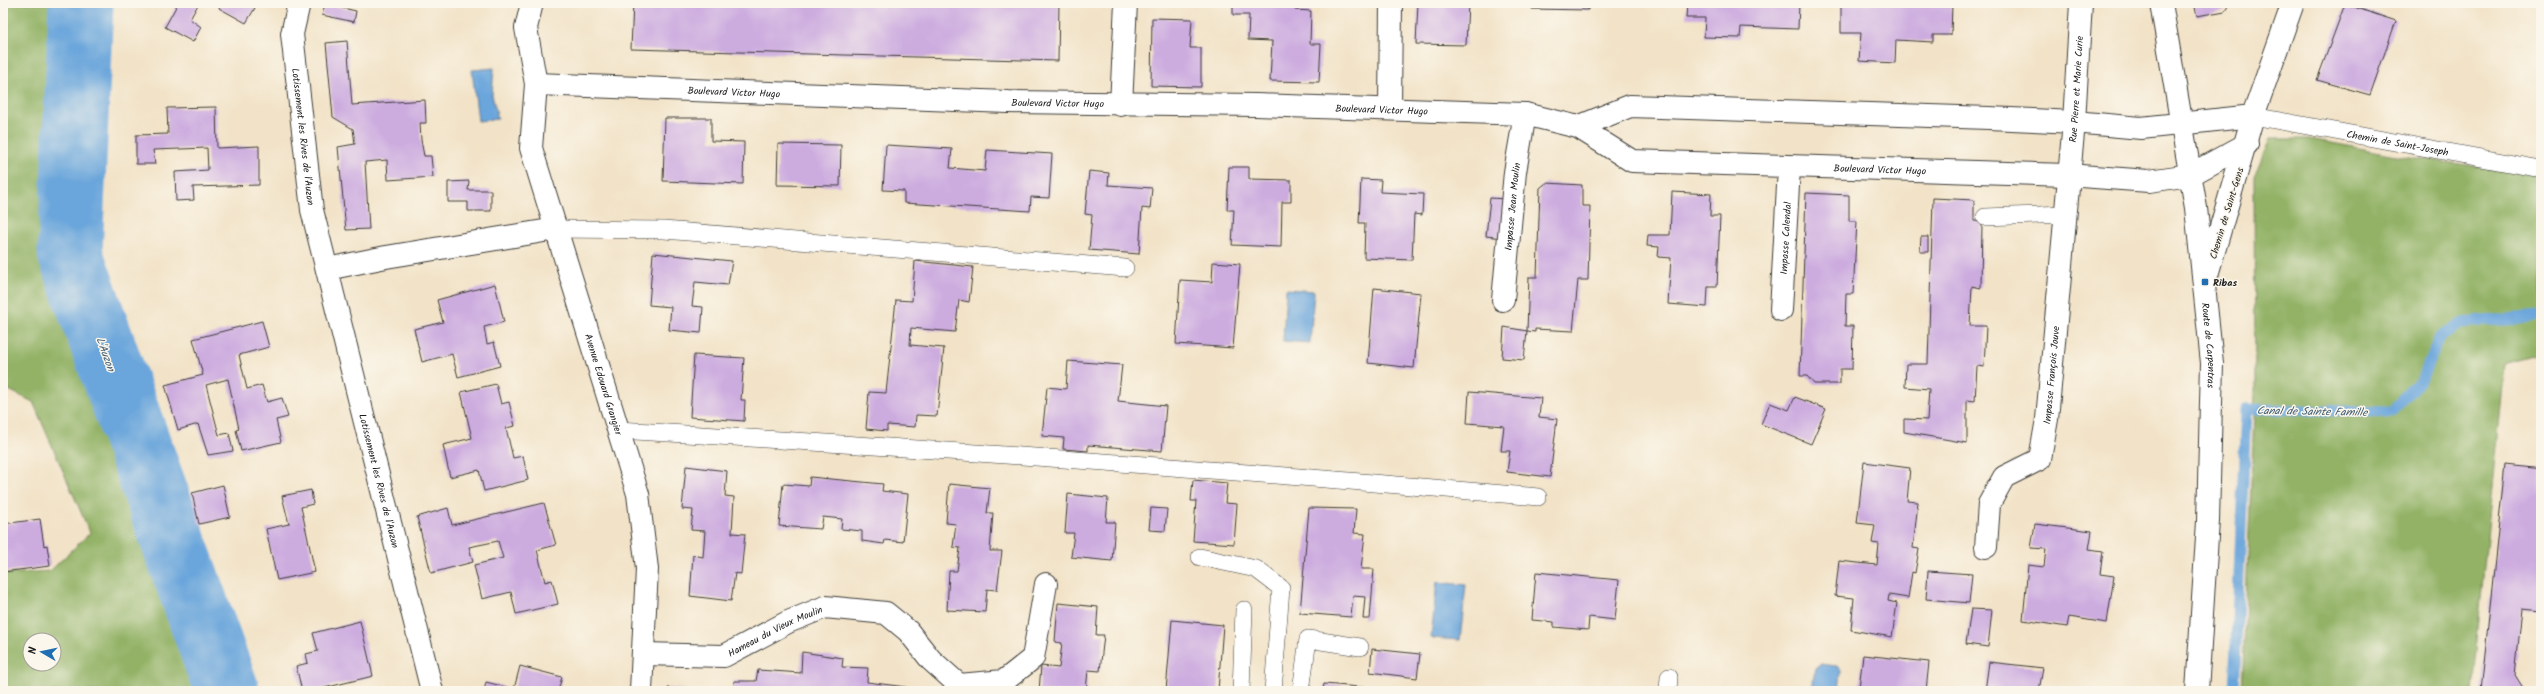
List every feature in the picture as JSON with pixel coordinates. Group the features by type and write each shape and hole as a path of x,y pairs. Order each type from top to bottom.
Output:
{"street":[{"name":"Lotissement les Rives de l'Auzon","path":"299,3 292,34 312,210 432,691"},
{"name":"Avenue Edouard Grangier","path":"532,3 526,28 536,84 531,148 638,494 647,569 641,691"},
{"path":"1122,105 1126,3"},
{"path":"1390,109 1391,3"},
{"name":"Rue Pierre et Marie Curie","path":"2067,175 2074,122 2081,3"},
{"name":"Route de Carpentras","path":"2161,3 2190,175 2205,282 2212,363 2211,439 2197,691"},
{"name":"Chemin de Saint-Gens","path":"2205,282 2247,144 2254,116 2293,3"},
{"name":"Boulevard Victor Hugo","path":"536,84 1122,105 1390,109 1525,114 1578,127 1632,161 1789,168 2067,175 2149,181 2190,175"},
{"path":"1578,127 1630,106 2074,122 2141,128 2254,116"},
{"name":"Impasse Jean Moulin","path":"1502,300 1515,172 1525,114"},
{"name":"Chemin de Saint-Gens","path":"2190,175 2247,144"},
{"name":"Impasse Calendal","path":"1781,310 1789,168"},
{"name":"Impasse François Jouve","path":"1986,547 1988,504 2004,477 2040,460 2047,419 2066,214 2067,175"},
{"path":"328,270 386,256 556,229"},
{"name":"Hameau du Vieux Moulin","path":"644,654 724,656 788,622 825,607 886,614 908,631 931,660 959,685 1004,681 1033,658 1046,584"}],"lane":[{"name":"Chemin de Saint-Joseph","path":"2254,116 2541,169"},
{"path":"1985,217 2066,214"},
{"path":"556,229 664,230 1125,268"},
{"path":"618,430 881,446 1276,474 1538,497"},
{"path":"1200,557 1256,569 1281,588 1273,691"},
{"path":"1241,691 1244,610"},
{"path":"1301,691 1308,639 1360,647"}],"green space":[{"path":"3,3 70,3 62,200 56,250 146,508 219,691 3,691 3,574 50,571 90,533 33,402 3,387"},
{"path":"2270,139 2310,139 2402,156 2541,175 2541,354 2504,364 2472,691 2242,691 2255,393 2254,176"}],"water":[{"path":"494,68 492,95 498,119 478,121 472,70"},
{"path":"1286,289 1314,291 1310,343 1283,341"},
{"path":"1437,582 1466,585 1460,640 1431,638"},
{"path":"1820,664 1837,666 1841,671 1839,691 1812,691 1815,668"}],"building":[{"path":"178,3 199,3 190,19 201,27 193,42 165,27"},
{"path":"221,3 246,3 255,8 246,23 219,8"},
{"path":"633,3 1059,3 1058,61 631,49"},
{"path":"1233,3 1295,3 1295,10 1311,11 1310,44 1321,44 1319,82 1270,81 1272,41 1248,40 1249,15 1233,15"},
{"path":"1418,3 1468,3 1466,45 1416,44"},
{"path":"1532,3 1588,3 1588,10 1532,9"},
{"path":"1687,3 1799,3 1798,29 1741,27 1740,38 1704,37 1705,18 1686,18"},
{"path":"1841,3 1952,3 1951,35 1933,35 1933,42 1896,40 1895,63 1859,61 1861,33 1841,33"},
{"path":"2194,3 2230,3 2225,11 2197,16"},
{"path":"325,4 356,11 354,22 322,15"},
{"path":"2345,4 2396,21 2370,95 2317,80"},
{"path":"1152,18 1192,19 1190,48 1201,48 1201,87 1151,86"},
{"path":"347,41 352,105 425,100 426,123 420,123 421,140 424,156 431,156 433,177 388,180 387,160 365,162 369,229 346,230 338,147 355,144 353,129 333,117 326,43"},
{"path":"216,107 217,148 259,146 259,185 193,187 194,200 176,201 175,172 208,170 207,148 153,150 155,164 136,164 136,135 168,134 167,108"},
{"path":"665,118 711,118 711,141 744,142 743,184 663,181"},
{"path":"778,144 841,145 840,186 777,185"},
{"path":"886,145 952,149 950,168 985,171 987,150 1052,154 1049,198 1031,197 1030,211 904,203 904,191 883,190"},
{"path":"1229,167 1249,167 1249,179 1291,180 1291,202 1282,202 1281,247 1232,245 1234,210 1227,210"},
{"path":"1089,171 1109,173 1108,185 1152,188 1150,209 1142,208 1139,254 1089,250 1092,215 1085,214"},
{"path":"1361,179 1381,180 1380,192 1423,194 1422,215 1414,214 1412,260 1364,258 1365,223 1359,223"},
{"path":"469,181 468,190 491,190 491,211 468,211 468,202 448,202 448,182"},
{"path":"1546,183 1582,185 1582,206 1590,206 1588,280 1578,280 1573,331 1535,329 1535,332 1527,331 1529,277 1537,277 1540,188"},
{"path":"1672,192 1711,194 1710,216 1720,216 1717,287 1708,287 1707,307 1668,304 1671,258 1658,257 1659,247 1647,246 1648,235 1670,235"},
{"path":"1806,193 1849,195 1849,221 1857,221 1853,294 1846,294 1845,326 1853,326 1852,369 1840,369 1840,384 1814,384 1807,376 1800,376"},
{"path":"1490,198 1506,199 1502,238 1486,236"},
{"path":"1933,198 1974,200 1974,221 1982,222 1981,288 1972,286 1970,326 1986,326 1984,367 1977,366 1975,401 1967,400 1967,443 1904,432 1904,419 1927,420 1929,389 1905,387 1906,364 1928,364"},
{"path":"1921,237 1928,237 1928,252 1920,252"},
{"path":"653,253 732,261 728,285 695,282 692,306 703,307 701,333 669,330 671,307 649,305"},
{"path":"915,261 973,267 969,302 959,300 955,332 911,328 910,345 944,348 937,416 916,415 915,427 887,425 887,431 866,429 869,392 886,393 896,300 912,301"},
{"path":"1213,262 1240,264 1233,348 1176,344 1180,280 1212,282"},
{"path":"495,284 504,322 484,327 487,344 494,342 500,366 458,377 452,354 422,362 414,329 443,322 437,300"},
{"path":"1374,288 1421,293 1414,368 1368,363"},
{"path":"262,321 269,347 239,355 247,389 262,385 267,402 282,398 288,417 276,420 281,442 241,451 236,430 239,429 228,379 206,385 219,435 229,433 233,451 208,455 198,424 178,430 165,385 203,375 193,339"},
{"path":"1504,327 1527,331 1524,360 1502,358"},
{"path":"694,355 744,358 741,400 745,400 744,421 690,417"},
{"path":"1068,361 1122,365 1118,401 1166,406 1162,451 1088,445 1088,451 1063,449 1064,438 1042,436 1047,387 1066,389"},
{"path":"496,384 501,404 509,402 515,426 506,428 513,458 523,456 528,480 484,491 479,470 450,477 443,445 472,438 461,392"},
{"path":"1469,392 1541,398 1539,417 1557,419 1550,477 1507,472 1510,451 1501,451 1504,426 1467,423"},
{"path":"1795,397 1826,409 1811,444 1761,424 1770,403 1789,410"},
{"path":"1864,462 1910,468 1907,501 1918,502 1913,548 1919,549 1915,573 1912,572 1908,598 1889,595 1888,601 1897,603 1892,637 1851,630 1854,598 1835,596 1839,561 1877,565 1879,544 1872,543 1875,525 1857,523"},
{"path":"2505,465 2541,469 2541,611 2522,609 2515,675 2525,691 2481,691"},
{"path":"686,466 727,471 725,496 734,497 732,533 745,534 741,574 735,573 731,601 690,596 693,555 703,557 705,531 691,530 693,510 682,509"},
{"path":"810,477 883,484 882,491 908,494 903,542 885,540 884,544 862,541 862,531 841,529 842,519 823,517 821,529 779,526 783,484 809,486"},
{"path":"1193,480 1227,483 1225,503 1237,504 1234,544 1193,541 1196,501 1191,501"},
{"path":"949,484 990,488 987,513 993,513 990,551 1002,551 997,590 987,589 985,612 947,610 949,571 957,571 960,548 953,547 956,524 946,523"},
{"path":"223,485 230,517 199,524 192,493"},
{"path":"311,490 313,504 301,507 315,572 277,580 266,529 289,524 282,496"},
{"path":"1068,494 1108,498 1106,522 1115,522 1112,561 1071,557 1074,533 1065,533"},
{"path":"544,503 556,545 537,550 545,582 552,580 558,604 516,614 511,592 482,599 474,565 503,558 498,541 469,547 473,562 431,573 417,517 448,508 452,525"},
{"path":"1151,508 1167,509 1165,531 1149,530"},
{"path":"1309,508 1356,509 1354,533 1365,534 1361,569 1374,569 1370,619 1363,619 1365,597 1353,596 1351,617 1300,613"},
{"path":"40,519 44,546 47,545 50,566 3,572 3,524"},
{"path":"2035,524 2092,531 2089,549 2103,551 2100,574 2114,576 2107,623 2069,617 2067,627 2023,620 2028,565 2044,567 2046,549 2031,548"},
{"path":"1928,571 1972,574 1969,603 1926,599"},
{"path":"1536,572 1619,580 1615,620 1589,617 1588,630 1554,627 1554,622 1532,620"},
{"path":"1058,603 1098,607 1096,635 1104,635 1100,671 1088,670 1086,691 1039,691 1041,666 1059,668 1062,643 1055,642"},
{"path":"1971,609 1992,610 1988,647 1966,644"},
{"path":"1172,620 1223,625 1218,691 1166,691"},
{"path":"360,621 373,676 312,691 302,691 296,666 308,663 306,654 318,651 313,633"},
{"path":"1372,649 1420,654 1417,678 1370,672"},
{"path":"802,652 843,658 842,667 868,668 867,682 906,687 905,691 733,691 734,681 756,681 758,670 801,673"},
{"path":"1863,655 1929,662 1926,691 1859,688"},
{"path":"1989,662 2043,668 2039,691 1985,691"},
{"path":"520,666 562,677 558,691 484,691 486,682 514,689"},
{"path":"1324,684 1394,690 1394,691 1323,691"},
{"path":"668,688 686,690 686,691 667,691"}],"waterway":[{"name":"L'Auzon","path":"81,3 70,253 227,691"},
{"name":"Canal de Sainte Famille","path":"2234,691 2246,409 2391,412 2420,382 2440,337 2461,323 2541,316"}],"place":[{"name":"Ribas","path":"2205,282"}]}
